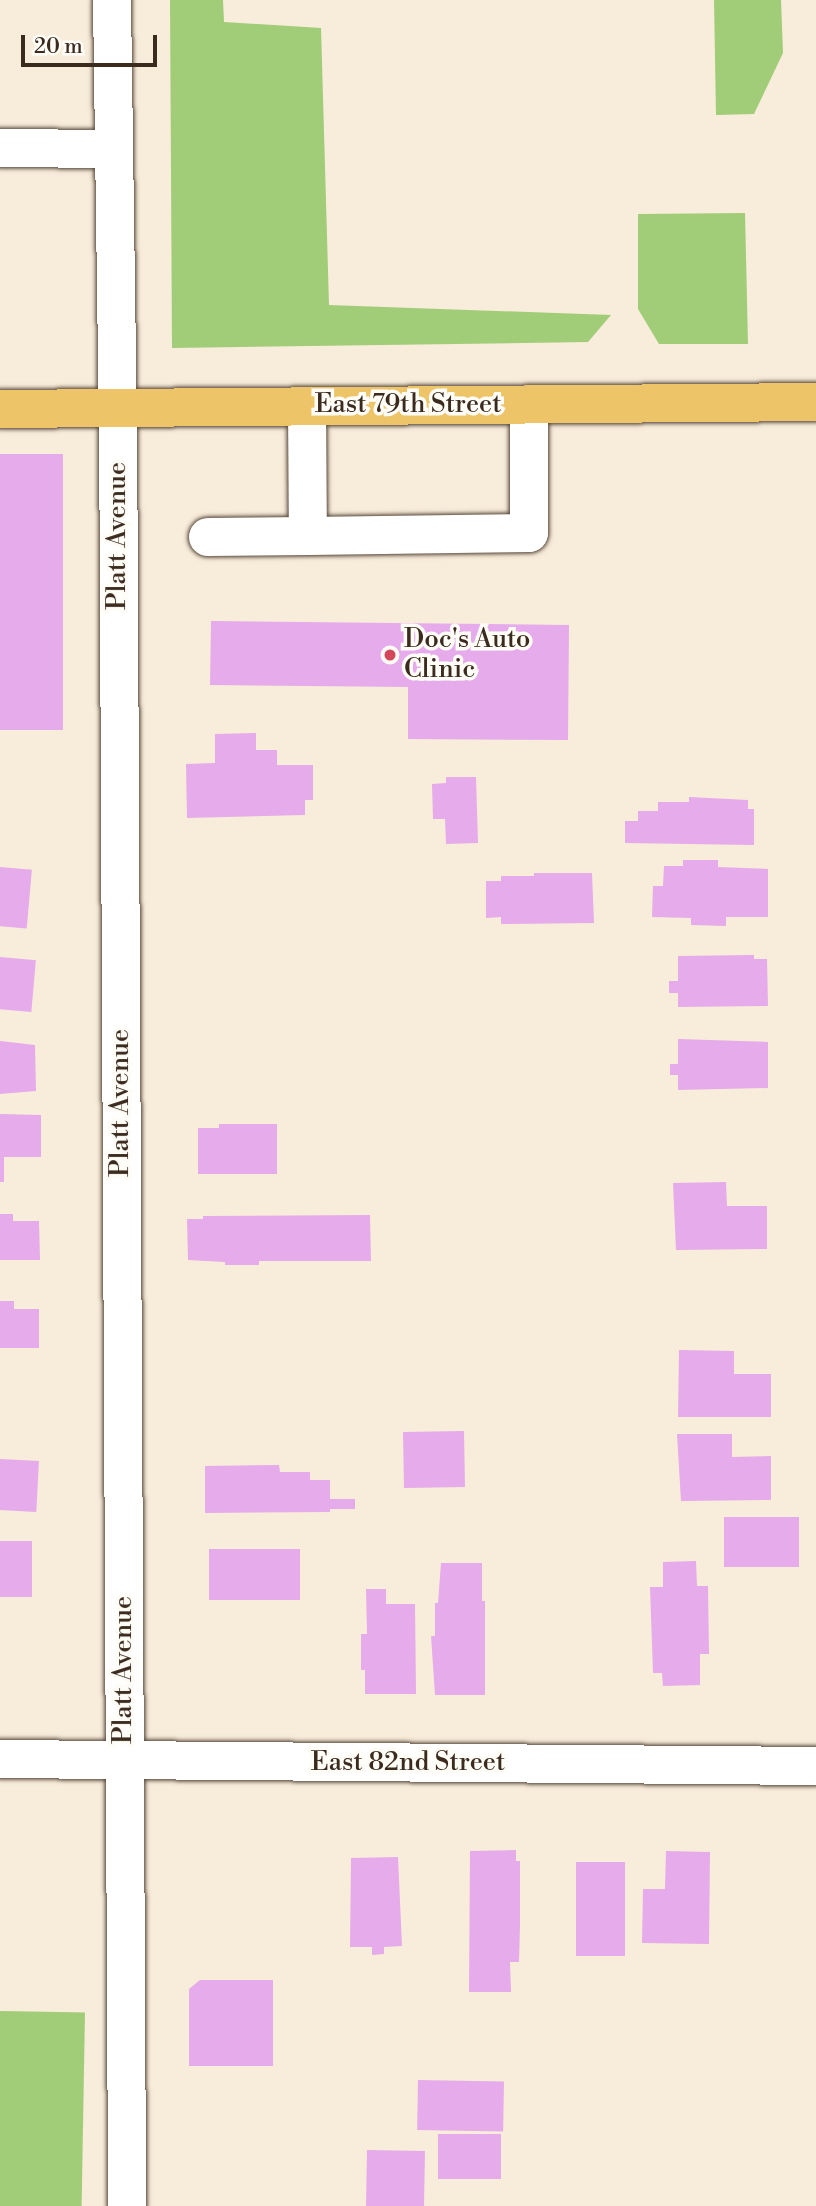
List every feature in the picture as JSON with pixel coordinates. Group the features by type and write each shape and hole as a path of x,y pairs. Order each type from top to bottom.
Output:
{"main road":[{"name":"East 79th Street","path":"0,408 816,402"}],"street":[{"name":"Platt Avenue","path":"112,0 118,408 127,2206"},
{"path":"0,148 114,149"},
{"path":"208,537 528,533 528,404"},
{"path":"307,406 309,536"},
{"name":"East 82nd Street","path":"0,1759 816,1766"}],"green space":[{"path":"170,0 223,0 224,22 321,28 329,305 611,315 588,342 172,348"},
{"path":"714,0 781,0 783,53 754,114 716,115"},
{"path":"745,213 748,344 659,344 638,309 638,214"},
{"path":"0,2011 85,2012 82,2206 0,2206"}],"building":[{"path":"0,454 63,454 63,730 0,730"},
{"name":"Doc's Auto Clinic","path":"211,621 569,625 568,740 408,739 408,687 210,685"},
{"path":"256,733 256,750 277,750 277,765 313,765 313,800 305,800 305,815 187,818 186,764 215,763 215,734"},
{"path":"446,777 476,777 478,843 446,844 445,819 433,819 432,784 446,783"},
{"path":"689,797 748,800 748,809 754,809 754,845 625,843 625,821 638,821 638,811 658,811 658,802 689,802"},
{"path":"683,860 718,860 718,867 768,869 768,917 726,917 726,926 691,925 691,918 652,917 653,886 663,886 664,866 683,866"},
{"path":"0,867 32,870 27,929 0,926"},
{"path":"534,873 592,873 594,923 501,924 501,917 486,918 486,881 501,881 501,876 534,876"},
{"path":"754,955 754,959 767,959 768,1006 678,1007 678,993 669,993 669,981 678,981 678,956"},
{"path":"0,957 36,960 31,1012 0,1009"},
{"path":"678,1039 768,1042 768,1088 678,1090 678,1075 670,1075 670,1064 678,1064"},
{"path":"0,1041 35,1045 36,1091 0,1094"},
{"path":"0,1114 41,1115 41,1157 4,1157 4,1182 0,1182"},
{"path":"219,1124 277,1124 277,1174 198,1174 198,1128 219,1128"},
{"path":"726,1182 727,1206 767,1206 767,1249 676,1250 673,1183"},
{"path":"0,1214 13,1214 13,1221 39,1221 40,1260 0,1260"},
{"path":"370,1215 371,1261 259,1261 259,1265 225,1265 225,1262 188,1260 187,1219 203,1219 203,1216"},
{"path":"0,1301 14,1301 14,1309 39,1309 39,1348 0,1348"},
{"path":"679,1350 734,1351 734,1374 771,1374 771,1417 678,1417"},
{"path":"464,1431 465,1487 404,1488 403,1432"},
{"path":"677,1434 732,1434 732,1457 771,1456 771,1500 681,1501"},
{"path":"0,1459 39,1461 36,1512 0,1510"},
{"path":"279,1465 280,1472 310,1472 310,1480 330,1480 330,1499 355,1499 355,1509 330,1509 330,1512 205,1513 205,1466"},
{"path":"724,1517 799,1517 799,1567 724,1567"},
{"path":"0,1541 32,1541 32,1597 0,1597"},
{"path":"209,1549 300,1549 300,1600 209,1600"},
{"path":"696,1561 697,1586 708,1586 709,1654 700,1654 700,1685 663,1686 662,1673 653,1673 650,1587 663,1587 663,1562"},
{"path":"441,1563 482,1563 482,1601 485,1601 485,1695 435,1695 431,1636 435,1636 435,1603 438,1603"},
{"path":"366,1589 386,1589 386,1604 415,1604 416,1694 365,1694 365,1670 361,1670 361,1634 367,1634"},
{"path":"516,1850 516,1861 520,1861 519,1962 510,1962 511,1992 469,1992 470,1851"},
{"path":"666,1851 710,1852 709,1944 642,1943 643,1889 665,1889"},
{"path":"398,1857 402,1946 384,1947 384,1954 372,1955 372,1947 350,1947 351,1858"},
{"path":"576,1862 625,1862 625,1956 576,1956"},
{"path":"200,1980 273,1980 273,2066 189,2066 189,1989"},
{"path":"418,2080 504,2082 503,2131 417,2130"},
{"path":"438,2134 501,2134 501,2179 438,2179"},
{"path":"367,2150 425,2151 424,2206 366,2206"}],"place":[{"name":"Doc's Auto Clinic","path":"390,655"}]}
